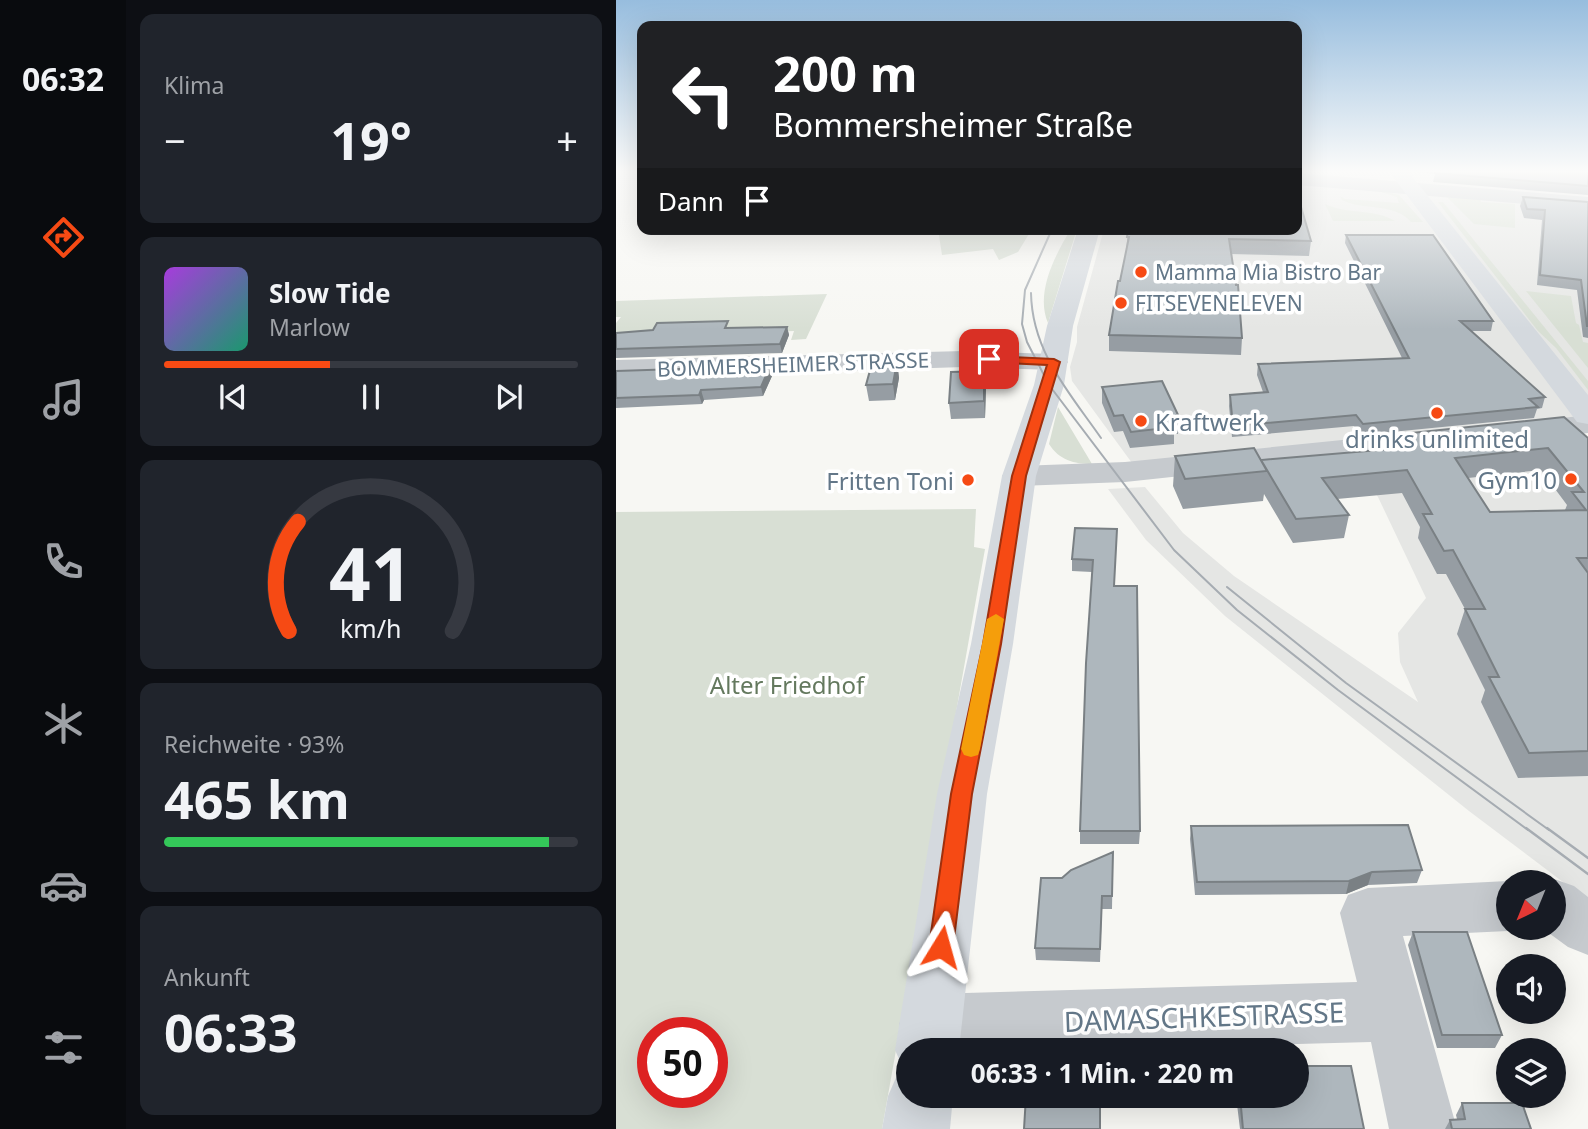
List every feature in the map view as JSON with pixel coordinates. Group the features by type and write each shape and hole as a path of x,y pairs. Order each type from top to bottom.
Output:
{"main road":[{"path":"1439,223 1588,415"},
{"path":"928,1037 962,794 992,644 1019,476 1054,362 1060,326 1087,235"},
{"path":"916,1129 919,1108"}],"street":[{"name":"BOMMERSHEIMER STRASSE","path":"616,369 964,359 1054,362"},
{"path":"1019,476 1125,472 1588,424"},
{"path":"1423,1129 1395,1010 1368,913 1496,907"},
{"path":"1566,913 1588,929"},
{"name":"DAMASCHKESTRASSE","path":"928,1037 1395,1010"}],"shaded area":[{"path":"1302,223 1588,223 1588,416 1132,463 1072,381 1070,367 1077,342 1077,327 1102,235 1302,235"},
{"path":"1349,450 1588,453 1588,901 1566,884 1566,870 1547,870 1225,616 1146,540 1108,489 1145,487 1183,533 1234,576 1418,702 1400,662 1398,633 1426,598 1378,497"}],"green space":[{"path":"1454,223 1460,223 1588,381 1588,390 1556,348 1538,331"},
{"path":"1515,223 1515,228 1474,224"},
{"path":"939,235 1028,235 1018,252 999,260 993,249 942,255"},
{"path":"1068,235 1075,235 1048,323 1045,287"},
{"path":"1526,291 1571,296 1576,323 1579,325 1583,342 1588,343 1588,368"},
{"path":"827,294 806,339 791,340 794,331 616,344 616,323 621,317 616,317 616,301"},
{"path":"1058,407 1092,464 1068,460 1057,454 1049,444"},
{"name":"Alter Friedhof","path":"976,509 974,547 985,549 898,1038 896,1038 882,1129 616,1129 616,512"}],"building":[{"path":"1302,223 1306,223 1311,241 1229,239 1238,285 1242,338 1109,335 1127,237 1302,235"},
{"path":"1544,223 1588,223 1588,326 1581,280 1540,275"},
{"path":"1346,235 1433,235 1493,321 1460,321 1545,397 1529,399 1538,407 1363,424 1356,415 1233,426 1230,395 1268,392 1258,364 1409,358"},
{"path":"728,321 725,328 787,327 780,344 616,349 616,333 653,330 657,323"},
{"path":"897,362 893,384 866,385 872,363"},
{"path":"770,366 761,387 701,390 699,395 616,398 616,371"},
{"path":"984,371 984,401 949,403 951,372"},
{"path":"1162,381 1179,417 1170,418 1175,427 1131,432 1123,415 1114,416 1102,387"},
{"path":"1564,417 1588,438 1588,558 1577,558 1588,573 1588,751 1529,753 1489,677 1499,677 1465,609 1485,609 1453,550 1444,551 1423,514 1432,514 1407,470 1322,478 1349,515 1296,519 1261,460 1392,449 1382,436","holes":["1548,448 1584,492 1572,492 1586,510 1490,512 1455,458"]},
{"path":"1254,448 1267,471 1185,479 1175,456"},
{"path":"1075,528 1117,529 1114,586 1137,586 1140,831 1080,831 1093,560 1072,559"},
{"path":"1408,825 1422,870 1372,872 1349,881 1197,882 1191,826"},
{"path":"1113,852 1112,896 1102,896 1100,949 1035,948 1041,878 1062,878 1071,870"},
{"path":"1413,932 1467,932 1496,1024 1502,1035 1442,1035"},
{"path":"1309,1066 1351,1066 1364,1129 1243,1129 1241,1108 1309,1108"},
{"path":"1462,1103 1496,1103 1496,1108 1524,1108 1531,1129 1452,1129 1450,1120 1465,1119"},
{"path":"1025,1108 1100,1108 1100,1129 1024,1129"}],"tram line":[{"path":"1049,235 1025,290 1022,324 1027,342 1049,385 1174,550 1237,610 1338,690 1528,830"},
{"path":"1031,293 1033,314 1045,353 1101,438"},
{"path":"1227,587 1346,683 1549,830"},
{"path":"1526,828 1588,874"},
{"path":"1547,828 1588,858"}],"slow traffic":[{"path":"971,749 996,619"}],"place":[{"name":"Mamma Mia Bistro Bar","path":"1141,272"},
{"name":"FITSEVENELEVEN","path":"1121,303"},
{"name":"drinks unlimited","path":"1437,413"},
{"name":"Kraftwerk","path":"1141,421"},
{"name":"Gym10","path":"1571,479"},
{"name":"Fritten Toni","path":"968,480"}],"route":[{"path":"941,947 962,794 992,644 1019,476 1054,362 989,359"}]}
